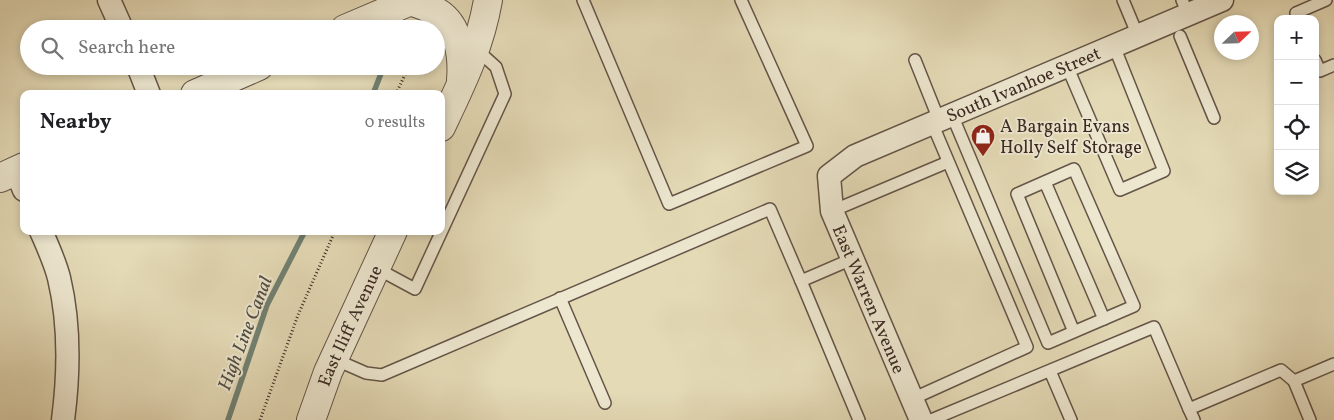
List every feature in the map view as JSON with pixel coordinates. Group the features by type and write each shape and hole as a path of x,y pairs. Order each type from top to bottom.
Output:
{"street":[{"path":"109,0 118,20"},
{"path":"445,119 476,49 488,0"},
{"name":"South Ivanhoe Street","path":"829,176 855,156 1138,36 1185,7 1222,0"},
{"path":"365,20 411,1 437,12 445,18 450,26 460,50 462,65 461,85"},
{"path":"142,75 147,90"},
{"path":"208,90 240,75"},
{"name":"East Warren Avenue","path":"829,176 832,211 921,420"},
{"path":"43,235 57,272 66,318 67,364 63,420"},
{"name":"East Iliff Avenue","path":"311,420 334,359 391,235"}],"lane":[{"path":"583,0 669,204 807,146 741,0"},
{"path":"1123,0 1138,36"},
{"path":"1297,15 1296,12 1326,0"},
{"path":"1180,36 1214,118"},
{"path":"1067,66 1120,190 1164,170 1114,46"},
{"path":"445,224 505,94 496,67 476,49"},
{"path":"915,60 941,119 1048,343 1074,332 1134,306 1074,169 1017,194 1074,332"},
{"path":"1319,69 1320,71 1334,65"},
{"path":"912,398 1027,348 948,162 941,119"},
{"path":"832,211 948,162"},
{"path":"1045,182 1104,319"},
{"path":"334,359 366,373 382,375 770,209 859,420"},
{"path":"376,268 415,289 440,235"},
{"path":"801,281 852,259"},
{"path":"560,298 604,403"},
{"path":"931,420 1154,327 1194,420"},
{"path":"1294,381 1334,364"},
{"path":"1189,409 1281,370 1294,381 1310,420"},
{"path":"1050,371 1071,420"}],"path":[{"path":"398,90 405,75"},
{"path":"260,420 298,315 333,235"}],"waterway":[{"name":"High Line Canal","path":"401,20 403,14"},
{"name":"High Line Canal","path":"375,90 380,75"},
{"name":"High Line Canal","path":"228,420 267,305 303,235"}],"place":[{"name":"A Bargain Evans Holly Self Storage","path":"983,157"}]}
